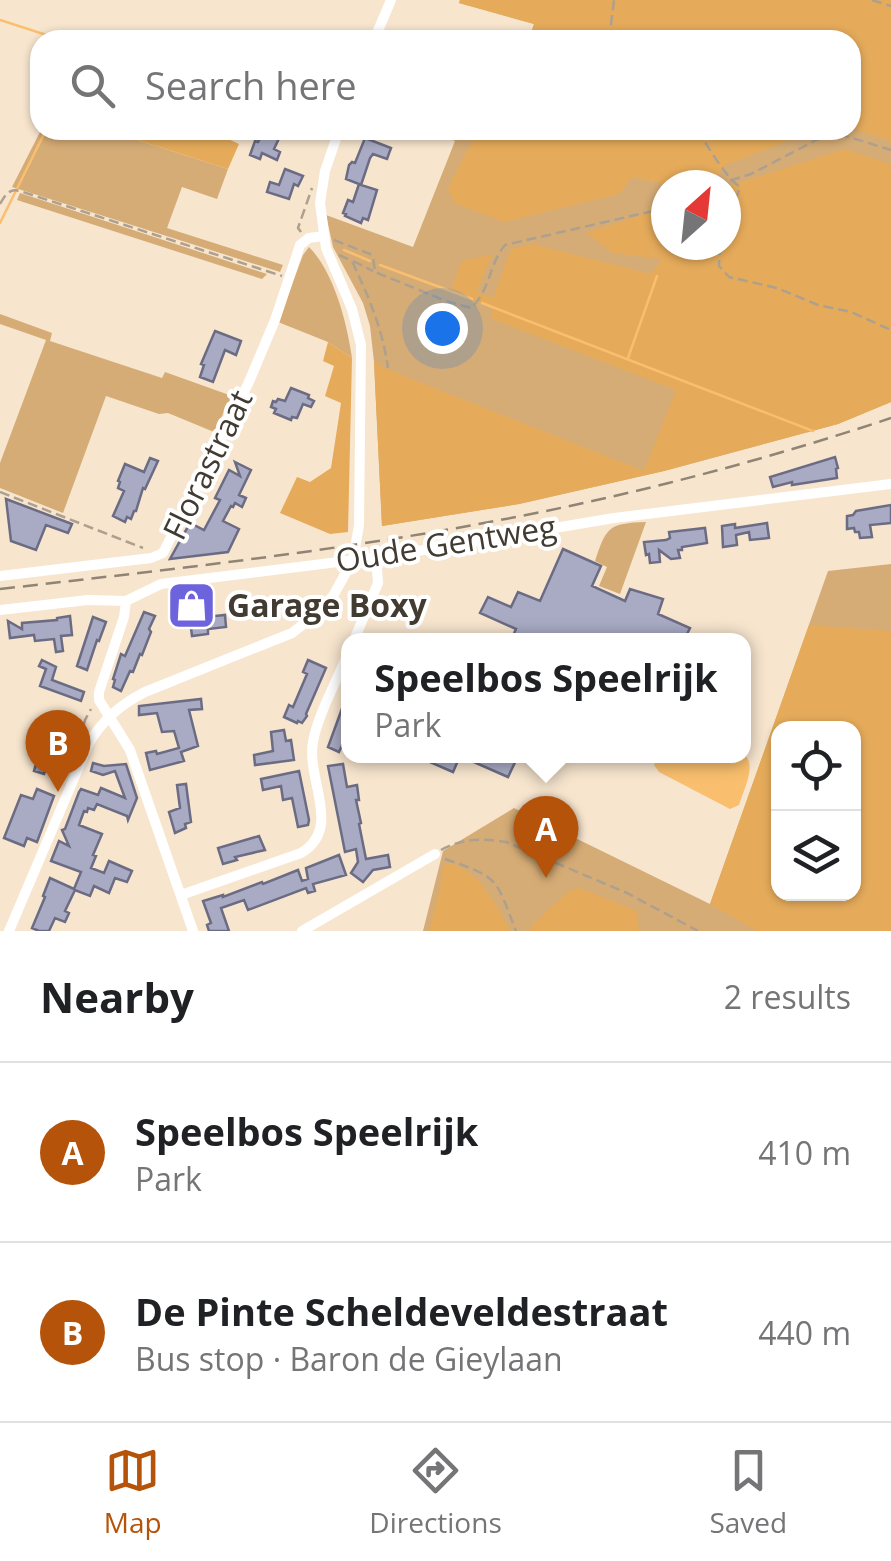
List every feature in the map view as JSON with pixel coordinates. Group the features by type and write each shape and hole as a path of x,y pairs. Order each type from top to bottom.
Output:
{"street":[{"path":"378,30 391,0"},
{"path":"9,931 90,743 109,715 144,692 292,633 314,616 339,587 356,550 361,344 352,309 328,252 320,203 336,140"},
{"name":"Florastraat","path":"0,576 156,558 166,549 248,384 303,241 324,236"},
{"name":"Oude Gentweg","path":"126,602 161,584 376,557 614,518 891,484"},
{"path":"357,633 378,583 376,557"},
{"path":"0,610 88,600 126,602 98,692 130,750 193,931"},
{"path":"181,895 301,853 320,835 323,818 312,760 313,740 341,670"},
{"path":"302,931 435,854"}],"path":[{"path":"610,30 614,0"},
{"path":"872,0 891,6"},
{"path":"704,140 725,170"},
{"path":"741,177 816,140"},
{"path":"859,140 891,150"},
{"path":"0,204 8,192 17,190 288,278"},
{"path":"328,252 471,308 482,295 505,244 651,211"},
{"path":"324,236 370,254 376,272"},
{"path":"719,260 719,266 729,277 777,288 818,306 851,312 891,330"},
{"path":"352,261 376,311 388,368"},
{"path":"0,492 141,546 156,558"},
{"path":"80,738 89,711 101,703"},
{"path":"516,931 504,896 491,878 435,854 464,840 506,842 627,893 698,931"}],"shaded area":[{"path":"460,0 891,0 891,402 838,424 664,471 519,504 382,526 370,326 363,303 333,247 326,215 413,247 453,140 861,140 861,30 532,30 534,24 459,3"},
{"path":"891,0 891,141 861,131 861,30 532,30 534,24 459,3"},
{"path":"36,140 137,140 228,169 217,199 182,187 167,228 283,265 280,272 12,187"},
{"path":"137,140 230,140 239,144 228,169"},
{"path":"473,140 788,140 725,165 721,170 651,170 651,181 632,177 619,194 504,222 454,203 448,188"},
{"path":"844,149 891,164 891,402 838,424 664,471 519,504 382,526 374,362 644,471 676,390 492,319 492,307 450,292 462,261 492,254 477,292 493,298 511,249 532,244 651,274 661,260 741,260 741,182"},
{"path":"20,193 267,274 262,279 17,200"},
{"path":"651,212 651,258 613,253 586,233"},
{"path":"309,247 332,284 352,358 328,342 278,322"},
{"path":"0,314 52,333 50,341 162,378 165,372 232,396 214,432 168,413 159,414 106,396 63,513 0,488 0,463 46,340 0,324"},
{"path":"328,342 352,358 348,532 330,534 280,513 297,477 310,482 331,468 341,403 325,396 334,366 323,361"},
{"path":"646,522 620,594 599,586 607,567 595,561 606,534 616,526"},
{"path":"891,564 891,931 423,931 443,851 514,808 710,904 771,732 771,901 861,901 861,721 775,721 828,571"},
{"path":"809,625 891,631 891,931 757,931 710,904 771,732 771,901 861,901 861,721 775,721"},
{"path":"749,764 739,805 730,809 659,772 654,765"},
{"path":"448,863 478,881 510,931 429,931 443,866"},
{"path":"580,888 637,911 639,931 529,931 570,890"}],"building":[{"path":"278,140 274,149 280,152 277,160 262,153 260,159 250,155 255,141"},
{"path":"364,140 391,148 387,159 373,154 370,158 361,185 377,190 368,220 363,218 361,223 343,213 348,200 353,202 359,184 346,179 349,165 355,163"},
{"path":"285,169 303,176 298,186 294,184 289,199 267,192 270,182 279,185"},
{"path":"215,331 241,341 236,355 225,350 213,382 200,377 204,365 201,364"},
{"path":"291,388 314,401 311,407 303,404 297,418 291,420 274,413 276,409 271,407 273,401 285,401"},
{"path":"835,457 837,478 773,487 770,477"},
{"path":"150,458 158,461 131,519 127,517 125,522 113,516 124,491 118,488 118,481 125,464 144,472"},
{"path":"235,462 251,470 239,495 246,498 242,507 235,503 223,521 239,529 228,552 170,559 190,523 204,530 220,500 215,498 229,470 240,476"},
{"path":"6,499 72,524 68,533 46,525 36,550 11,541"},
{"path":"891,505 891,523 870,525 872,537 860,538 854,528 847,529 847,516 856,511"},
{"path":"767,523 769,538 750,540 749,532 736,535 737,545 723,547 722,526"},
{"path":"705,528 707,543 682,547 678,550 680,558 671,559 659,550 660,562 650,563 644,542 666,540 670,538 669,532"},
{"path":"563,549 601,566 592,586 625,601 630,589 663,599 658,614 690,628 688,633 514,633 516,629 480,613 488,597 511,607 518,592 540,601"},
{"path":"204,601 206,617 225,615 226,627 192,636 190,620 181,621 177,604"},
{"path":"144,612 155,616 151,632 121,691 113,687 113,679 121,654 125,656"},
{"path":"70,616 72,635 61,636 63,651 56,652 54,639 35,641 34,635 10,638 8,621 22,629 22,623"},
{"path":"93,617 106,622 87,670 77,666"},
{"path":"42,660 56,667 52,680 84,692 81,701 40,686 46,669 39,666"},
{"path":"308,660 326,668 307,716 297,723 284,717 289,705 293,707 307,674 303,672"},
{"path":"201,699 202,709 189,710 198,746 181,752 184,761 150,770 146,753 179,748 174,731 162,732 157,713 139,715 139,706"},
{"path":"341,711 341,748 339,752 328,747"},
{"path":"284,730 286,741 291,740 294,760 255,765 254,755 273,751 271,732"},
{"path":"33,734 63,743 60,752 52,749 44,774 34,771 41,747 30,743"},
{"path":"93,763 126,764 137,798 128,820 127,816 97,804 94,810 84,811 79,825 102,834 91,868 104,873 109,861 132,871 127,882 115,878 109,893 94,886 90,896 75,890 65,911 69,913 65,922 55,918 49,931 39,931 32,928 50,878 74,889 81,872 51,861 59,841 69,846 62,830 79,792 81,789 98,795 101,788 125,798 115,771 103,775 91,771"},
{"path":"432,763 457,763 453,772"},
{"path":"476,763 515,763 508,777"},
{"path":"343,764 347,787 357,785 366,859 388,855 390,867 373,870 363,882 351,873 358,862 356,849 345,852 328,766"},
{"path":"299,771 309,820 308,825 298,827 292,798 283,800 281,786 263,790 261,779"},
{"path":"186,784 191,822 175,833 169,812 180,808 177,785"},
{"path":"37,789 54,796 37,842 27,838 24,846 4,838 21,795 33,799"},
{"path":"259,836 265,850 223,864 218,848"},
{"path":"339,855 346,875 313,884 315,891 308,893 306,888 248,910 244,900 221,908 229,931 209,931 207,925 211,923 203,901 298,870 302,881 308,879 306,868"}],"waterway":[{"path":"0,20 31,30"},
{"path":"0,223 41,140"},
{"path":"344,250 370,261"},
{"path":"380,265 472,299"},
{"path":"628,358 657,276"},
{"path":"482,303 813,431"}],"railway":[{"path":"0,589 310,551 495,521 695,476 891,418"}],"place":[{"name":"Garage Boxy","path":"192,606"},
{"name":"De Pinte Scheldeveldestraat","path":"58,792"},
{"name":"Speelbos Speelrijk","path":"546,878"}]}
